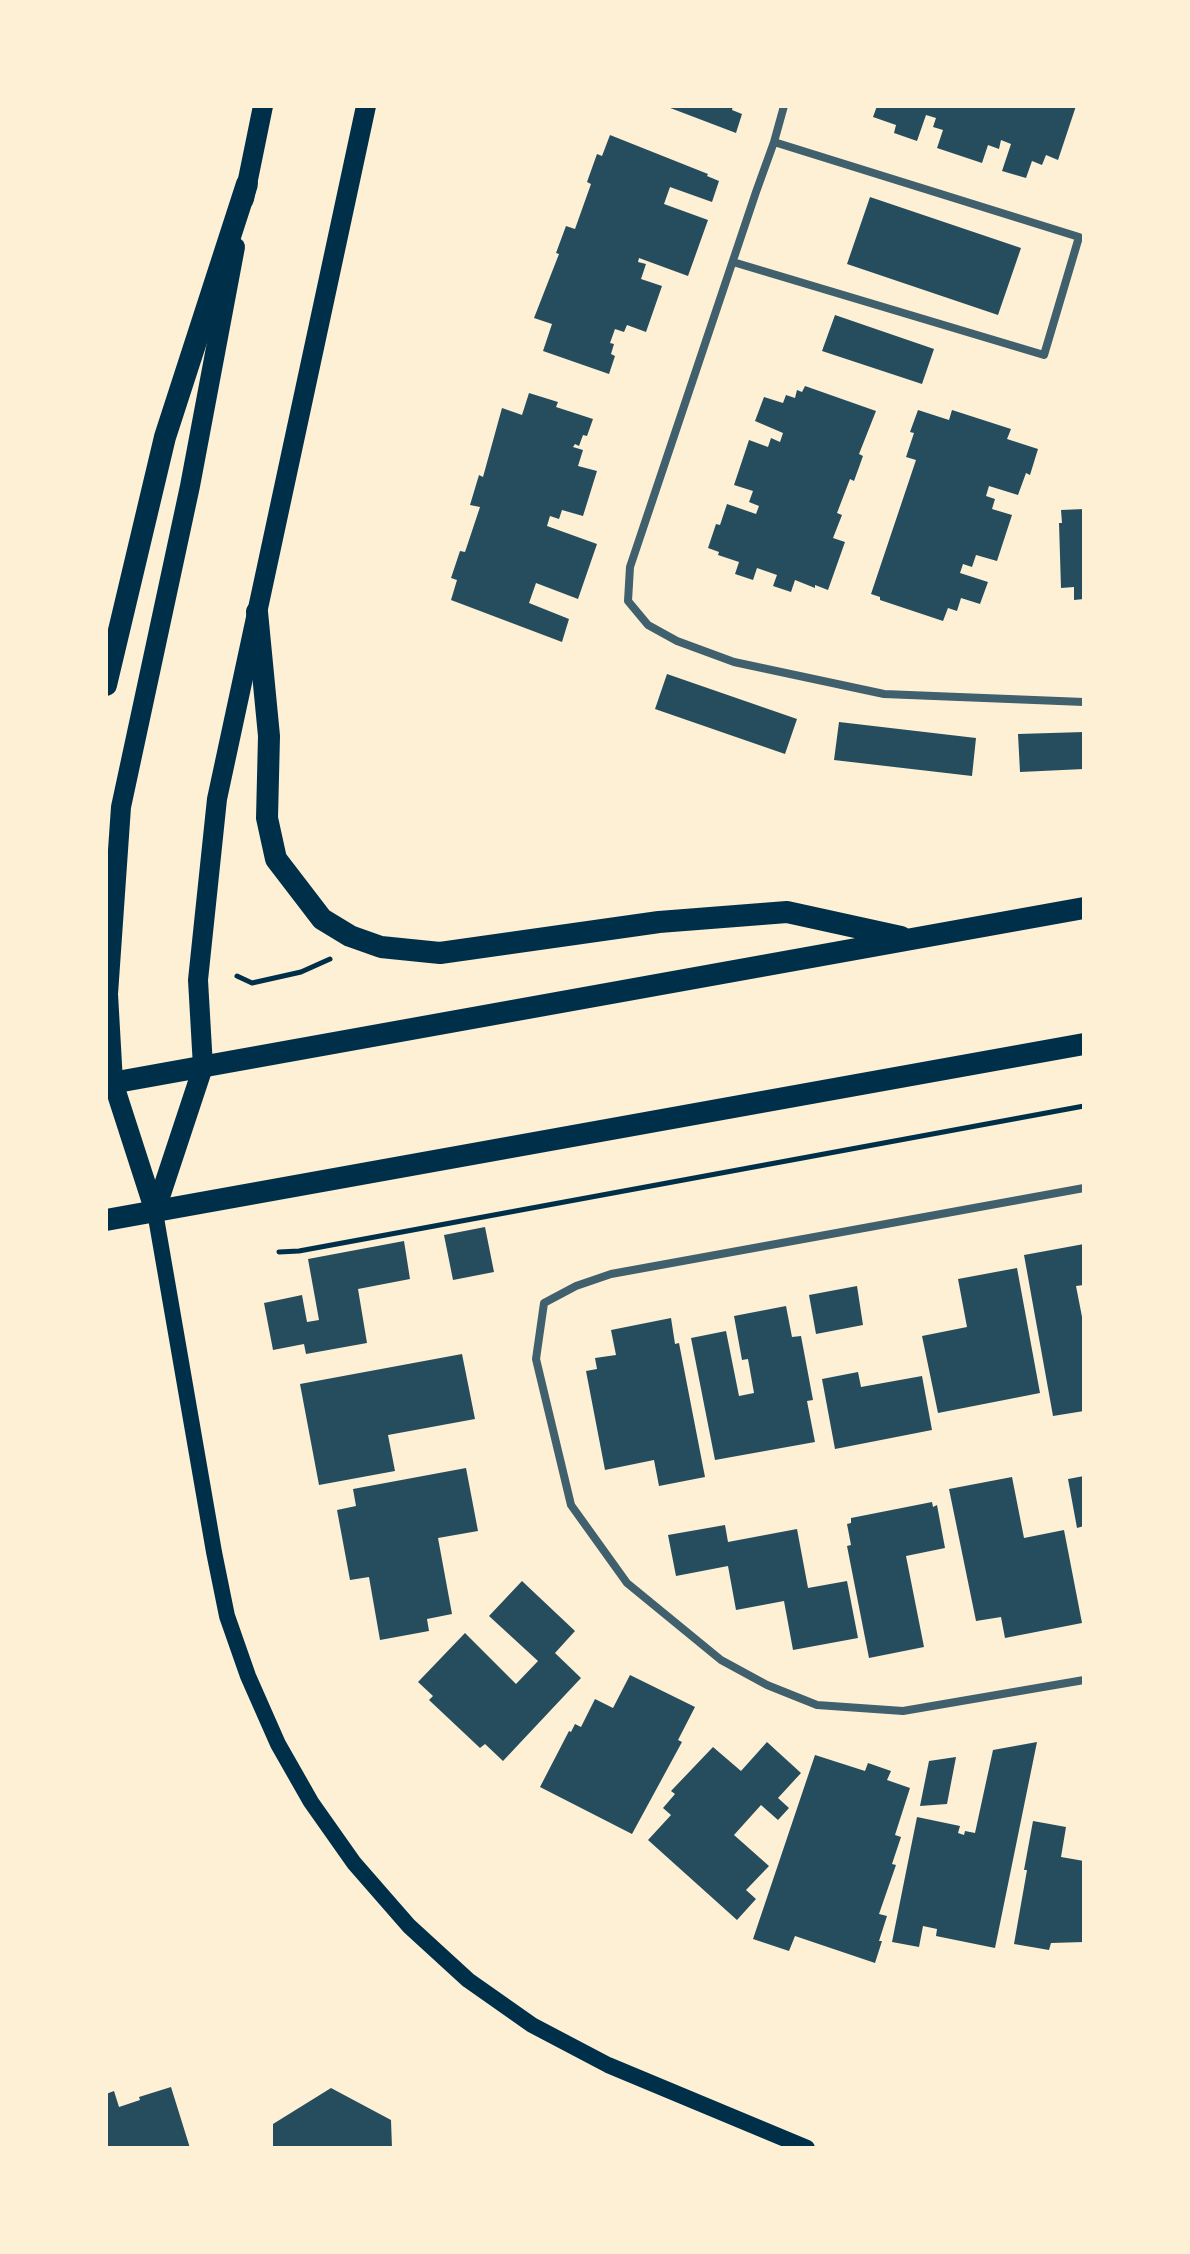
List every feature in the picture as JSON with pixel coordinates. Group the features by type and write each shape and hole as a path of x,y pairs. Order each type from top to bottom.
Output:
{"highway":[{"path":"106,685 165,437 247,184"},
{"path":"257,612 269,736 267,818 276,859 322,919 350,936 381,947 440,953 659,922 787,912 910,939"},
{"path":"110,1083 1084,908"},
{"path":"106,1220 1084,1044"}],"main road":[{"path":"263,106 190,486 121,807 108,994 110,1083 155,1212 227,1616 248,1676 278,1744 311,1802 354,1863 409,1926 468,1980 532,2025 608,2065 780,2142 807,2148"},
{"path":"155,1212 203,1067 198,980 217,799 366,106"}],"street":[{"path":"784,106 630,567 628,601 648,625 677,641 734,662 884,694 1084,702"},
{"path":"733,262 1044,355 1079,237 774,142"},
{"path":"1084,1188 611,1274 576,1286 544,1303 536,1359 571,1505 627,1583 721,1660 767,1685 817,1705 903,1711 1084,1680"}],"path":[{"path":"237,976 252,983 301,972 338,956"},
{"path":"279,1252 315,1248 1084,1106"}],"building":[{"path":"665,106 733,106 732,110 742,114 736,133"},
{"path":"877,106 1076,106 1058,160 1046,155 1042,165 1032,161 1026,178 1002,171 1011,144 1001,140 999,149 988,145 982,163 937,148 943,130 933,127 936,118 926,115 917,141 894,133 896,125 873,117"},
{"path":"610,135 719,181 712,202 670,187 664,204 708,220 688,276 639,258 638,262 646,264 641,279 662,286 646,332 627,325 624,332 615,329 610,343 614,344 611,354 615,356 609,374 543,351 552,324 534,318 559,254 556,253 566,226 575,229 591,184 587,182 597,154 602,156"},
{"path":"870,197 1021,248 998,315 847,264"},
{"path":"835,315 934,349 922,384 822,351"},
{"path":"805,386 876,411 859,454 863,456 854,481 850,479 837,513 842,515 833,538 845,542 828,590 795,580 791,592 773,586 777,575 757,568 753,580 735,574 739,562 708,548 727,504 756,514 759,506 749,502 753,491 734,485 749,440 768,447 771,438 780,442 783,433 755,421 764,397 783,403 786,395 795,398 797,390 802,392"},
{"path":"529,393 558,402 556,407 593,419 587,436 583,435 579,446 575,444 573,447 583,450 578,466 597,471 583,516 562,510 559,519 550,516 547,526 597,544 578,599 536,583 529,603 569,619 562,642 451,600 457,580 451,578 460,551 465,552 480,507 470,505 479,475 483,477 502,408 522,415"},
{"path":"918,410 949,420 952,410 1011,429 1007,439 1038,449 1030,475 1026,473 1018,495 989,486 986,496 995,499 992,509 1012,515 997,561 976,555 972,567 963,564 960,573 988,582 980,604 961,598 957,611 948,608 943,621 880,600 880,597 871,594 916,460 906,457"},
{"path":"1084,509 1084,599 1074,600 1074,587 1061,588 1059,523 1062,523 1061,510"},
{"path":"667,674 797,719 785,754 655,709"},
{"path":"839,722 976,738 972,776 834,760"},
{"path":"1084,732 1084,769 1020,772 1018,734"},
{"path":"485,1227 494,1272 453,1280 444,1235"},
{"path":"404,1241 410,1279 358,1289 367,1343 306,1354 304,1344 273,1350 264,1303 302,1295 307,1322 319,1320 308,1259"},
{"path":"1084,1244 1084,1285 1076,1286 1084,1327 1084,1411 1053,1416 1024,1255"},
{"path":"1017,1268 1040,1393 938,1413 922,1336 967,1327 958,1279"},
{"path":"857,1286 863,1325 816,1334 809,1295"},
{"path":"786,1306 792,1337 801,1336 813,1400 807,1401 815,1442 715,1460 691,1338 726,1331 739,1396 754,1393 748,1359 742,1360 734,1316"},
{"path":"671,1318 675,1344 679,1343 705,1477 659,1486 654,1460 605,1470 586,1371 597,1369 595,1358 616,1355 611,1330"},
{"path":"462,1354 475,1419 388,1435 395,1471 319,1485 300,1384"},
{"path":"858,1372 861,1387 922,1376 932,1430 835,1449 822,1379"},
{"path":"466,1468 478,1531 438,1538 452,1614 427,1619 429,1631 380,1640 369,1577 350,1580 337,1510 356,1506 353,1489"},
{"path":"1084,1476 1084,1526 1077,1528 1068,1479"},
{"path":"1012,1477 1024,1538 1064,1530 1082,1623 1005,1638 1001,1617 976,1621 949,1489"},
{"path":"932,1502 933,1507 937,1505 945,1548 906,1556 924,1647 869,1658 847,1546 851,1545 847,1524 851,1523 851,1518"},
{"path":"725,1525 728,1542 797,1529 808,1588 847,1581 858,1638 793,1650 784,1601 736,1610 728,1566 676,1576 668,1535"},
{"path":"522,1581 575,1631 555,1653 581,1678 503,1761 485,1744 480,1748 429,1700 433,1696 418,1682 465,1633 516,1684 538,1661 489,1616"},
{"path":"630,1675 695,1707 678,1740 682,1742 632,1834 540,1787 569,1731 575,1724 581,1727 595,1699 613,1708"},
{"path":"767,1742 801,1773 778,1798 789,1808 778,1820 761,1805 734,1835 769,1866 746,1890 756,1899 737,1920 648,1840 671,1815 663,1808 675,1794 671,1791 713,1747 741,1771"},
{"path":"1037,1742 995,1948 936,1936 937,1929 923,1926 919,1947 892,1942 917,1817 960,1826 958,1833 964,1835 965,1831 975,1833 993,1750"},
{"path":"815,1755 865,1771 868,1763 891,1771 887,1780 910,1788 895,1835 901,1837 892,1864 896,1865 879,1914 887,1916 875,1963 795,1936 789,1951 753,1939"},
{"path":"956,1757 947,1804 920,1806 929,1761"},
{"path":"1033,1821 1066,1827 1061,1857 1084,1861 1084,1942 1051,1943 1049,1950 1014,1944"},
{"path":"171,2087 190,2148 106,2148 106,2094 114,2091 119,2107"},
{"path":"331,2088 391,2120 392,2148 273,2148 273,2124"}]}
